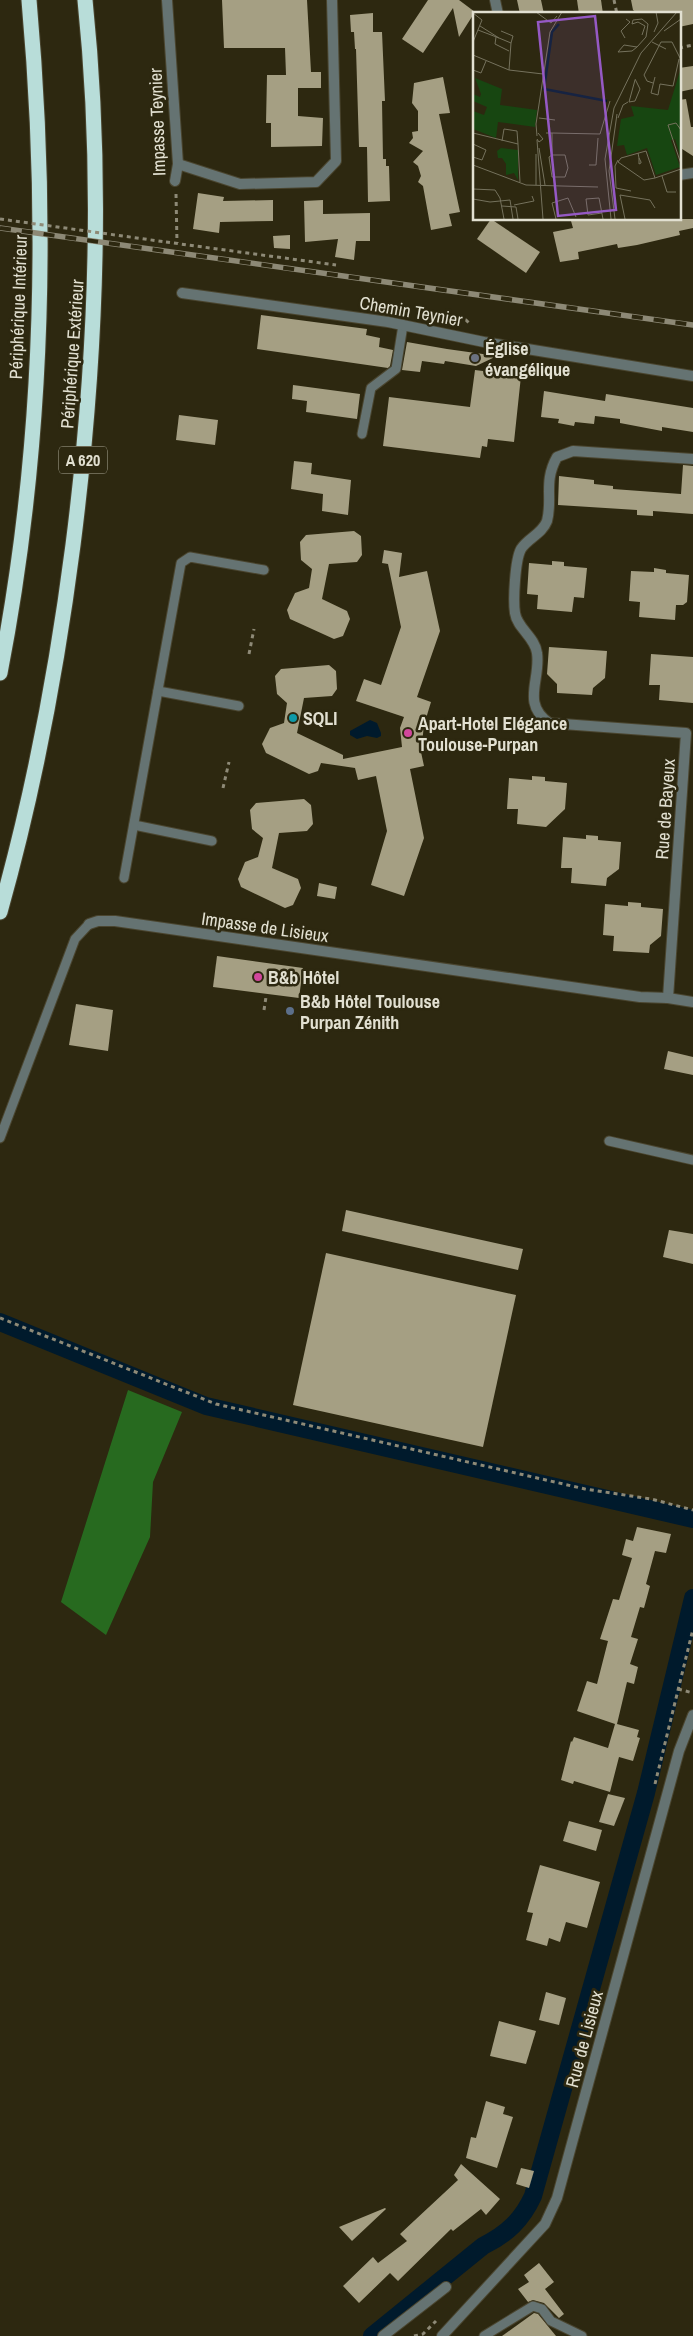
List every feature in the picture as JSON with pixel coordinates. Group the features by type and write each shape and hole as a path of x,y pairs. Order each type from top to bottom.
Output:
{"highway":[{"name":"Périphérique Intérieur","path":"0,673 7,636 29,467 36,357 40,258 39,162 30,0"},
{"name":"Périphérique Extérieur","path":"0,912 22,832 47,717 63,620 88,414 96,277 96,176 85,0"}],"street":[{"name":"Impasse Teynier","path":"167,0 178,164 175,182"},
{"path":"178,164 240,184 316,182 336,161 332,0"},
{"path":"680,175 693,173"},
{"name":"Chemin Teynier","path":"182,293 403,325 484,342 693,376"},
{"name":"Rue de Bayeux","path":"668,998 690,733 549,723 538,715 534,701 538,654 534,641 515,614 517,562 522,548 539,533 546,520 550,470 557,457 573,451 693,459"},
{"name":"Impasse de Lisieux","path":"89,924 98,920 115,921 640,997 668,998"},
{"path":"668,998 693,1002"},
{"name":"Rue de Lisieux","path":"442,2336 545,2224 557,2198 679,1751 693,1715"},
{"path":"383,2336 446,2287"}],"lane":[{"path":"362,434 371,388 396,369 403,325"},
{"path":"124,878 181,563 190,557 264,570"},
{"path":"158,691 239,706"},
{"path":"134,825 212,842"},
{"name":"Impasse de Lisieux","path":"0,1138 75,939 89,924"},
{"path":"609,1141 693,1160"},
{"path":"484,2336 533,2306 542,2309 552,2322 582,2336"}],"path":[{"path":"680,48 693,45"},
{"name":"Impasse Teynier","path":"175,182 177,243"},
{"path":"0,219 336,265"},
{"path":"249,654 254,629"},
{"path":"223,788 229,762"},
{"path":"264,1010 266,997"},
{"path":"0,1318 216,1404 575,1487 651,1500 693,1510"},
{"path":"654,1787 693,1629"},
{"path":"678,1690 693,1693"},
{"path":"414,2336 422,2334 436,2320"}],"green space":[{"path":"128,1390 182,1412 153,1482 150,1537 106,1635 61,1602"}],"water":[{"path":"370,720 377,723 381,736 377,738 367,736 357,739 350,735 350,731"}],"building":[{"path":"222,0 307,0 311,72 321,72 321,88 298,88 298,116 323,118 322,146 271,147 271,123 266,123 267,75 286,75 285,48 224,48"},
{"path":"428,0 459,0 475,12 473,12 473,15 459,37 453,8 423,53 402,39"},
{"path":"517,0 541,0 544,12 520,12"},
{"path":"577,0 601,0 603,12 579,12"},
{"path":"631,0 693,0 693,24 680,27 680,12 636,12 633,10"},
{"path":"373,13 373,32 382,32 385,101 382,101 383,159 386,159 386,166 389,166 390,201 368,202 367,147 359,147 356,49 354,32 351,32 350,15"},
{"path":"693,66 693,89 680,92 680,68"},
{"path":"443,77 450,113 439,114 460,212 449,214 452,226 431,230 423,186 418,182 421,176 418,166 413,162 423,151 409,143 413,138 412,132 418,131 418,111 412,103 414,83"},
{"path":"686,99 691,127 693,127 693,156 680,148 680,100"},
{"path":"198,193 224,197 223,201 273,200 273,221 220,222 219,233 193,229"},
{"path":"323,200 323,214 370,213 370,241 356,241 354,260 335,257 338,239 305,242 304,201"},
{"path":"693,219 693,228 679,231 680,235 637,245 618,248 617,244 578,252 579,259 560,262 553,232 573,228 571,221"},
{"path":"490,220 492,220 540,252 526,273 477,239"},
{"path":"290,235 290,249 274,248 273,236"},
{"path":"261,315 367,329 366,335 380,338 379,347 393,350 390,366 388,368 257,349"},
{"path":"407,342 497,356 476,366 445,361 444,364 422,361 420,372 402,370"},
{"path":"475,370 521,376 514,442 488,439 487,447 482,446 480,458 383,446 389,397 470,407"},
{"path":"293,385 360,394 357,419 306,412 307,401 292,399"},
{"path":"544,391 605,401 606,394 693,408 693,432 662,427 662,431 620,423 620,419 595,416 594,424 575,422 574,426 558,423 559,419 541,417"},
{"path":"179,415 218,420 215,445 176,440"},
{"path":"294,461 312,463 311,474 351,480 348,515 322,511 323,494 291,489"},
{"path":"683,465 693,466 693,514 653,511 653,516 637,515 637,510 558,505 559,476 594,480 594,484 613,486 613,489 681,494"},
{"path":"354,531 361,536 362,555 357,562 329,564 322,599 347,611 350,619 343,636 334,639 290,619 287,610 295,593 309,588 312,569 301,560 300,542 306,535"},
{"name":"Apart-Hotel Elégance Toulouse-Purpan","path":"384,550 402,553 399,577 427,571 440,631 417,697 431,702 424,725 421,752 424,766 410,769 424,838 404,896 371,885 387,831 376,776 358,780 355,768 321,763 318,771 309,774 266,753 262,744 270,728 284,723 287,703 277,694 275,676 281,669 329,665 336,671 337,689 332,696 304,698 297,733 343,755 343,759 402,747 400,728 404,717 356,701 364,679 381,685 401,627 388,564 382,563"},
{"path":"552,561 564,562 564,566 587,568 584,598 574,597 572,612 537,609 538,595 527,594 529,563 552,565"},
{"path":"654,568 666,570 666,573 689,575 687,602 683,605 676,605 675,620 639,617 640,602 629,601 631,571 654,572"},
{"path":"549,647 607,651 605,678 593,688 592,695 557,693 557,684 547,674"},
{"path":"651,654 693,657 693,703 659,700 660,685 649,685"},
{"path":"532,776 545,777 545,781 567,783 565,809 546,827 517,824 518,809 507,809 509,778 532,780"},
{"path":"304,799 311,805 313,824 307,831 279,833 272,868 298,879 301,888 293,905 285,908 241,887 238,879 245,862 258,857 263,838 252,829 250,810 256,803"},
{"path":"586,835 598,836 598,840 621,842 619,869 607,878 606,886 571,883 572,868 561,868 563,837 586,839"},
{"path":"319,883 337,887 335,899 317,896"},
{"path":"628,902 641,903 641,907 663,909 661,936 650,945 649,953 613,951 614,936 603,935 605,904 628,906"},
{"name":"B&b Hôtel","path":"217,956 303,968 299,998 213,987"},
{"path":"76,1004 113,1010 108,1051 69,1045"},
{"path":"668,1051 693,1057 693,1075 664,1069"},
{"path":"346,1210 523,1249 518,1270 342,1231"},
{"path":"669,1230 693,1234 693,1264 663,1257"},
{"path":"326,1253 516,1295 483,1447 293,1405"},
{"path":"637,1527 671,1534 666,1553 655,1551 646,1584 650,1586 644,1608 640,1607 631,1637 638,1639 630,1664 638,1667 634,1684 627,1682 617,1724 639,1730 637,1737 640,1738 633,1761 619,1757 610,1792 574,1781 573,1784 561,1780 571,1741 574,1737 608,1748 615,1724 577,1711 587,1681 597,1684 608,1641 600,1639 613,1599 619,1600 632,1558 622,1555 626,1539 633,1541"},
{"path":"608,1794 625,1798 614,1826 599,1822"},
{"path":"569,1821 602,1830 596,1851 563,1841"},
{"path":"540,1865 600,1882 587,1928 566,1922 560,1942 549,1938 547,1946 526,1940 533,1913 527,1912"},
{"path":"546,1992 566,1998 559,2025 539,2020"},
{"path":"499,2021 536,2031 526,2064 490,2056"},
{"path":"486,2101 505,2107 503,2114 513,2117 497,2168 466,2158 471,2137 476,2138"},
{"path":"461,2164 500,2199 486,2215 481,2209 453,2231 451,2229 398,2281 390,2273 359,2303 343,2286 373,2257 378,2263 407,2241 400,2234 458,2180 454,2175"},
{"path":"521,2168 534,2171 529,2188 516,2184"},
{"path":"385,2208 352,2241 339,2227"},
{"path":"539,2263 554,2282 545,2289 564,2314 559,2318 544,2303 533,2300 528,2302 518,2289 529,2282 524,2275"},
{"path":"534,2313 538,2314 556,2336 502,2336"}],"waterway":[{"path":"0,1322 206,1406 693,1519"},
{"path":"372,2336 483,2246 513,2226 529,2205 533,2196 646,1793 693,1598"}],"railway":[{"path":"0,228 693,325"}],"place":[{"name":"Église évangélique","path":"475,358"},
{"name":"SQLI","path":"293,718"},
{"name":"Apart-Hotel Elégance Toulouse-Purpan","path":"408,733"},
{"name":"B&b Hôtel","path":"258,977"},
{"name":"B&b Hôtel Toulouse Purpan Zénith","path":"290,1011"}]}
